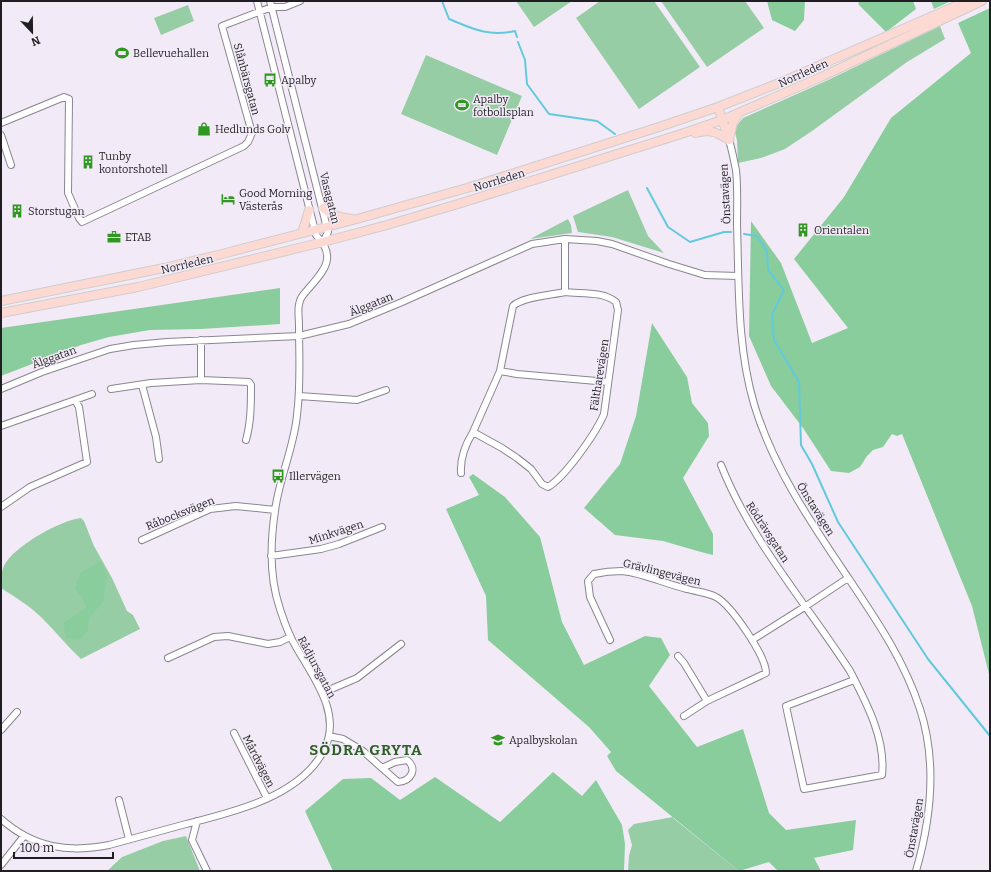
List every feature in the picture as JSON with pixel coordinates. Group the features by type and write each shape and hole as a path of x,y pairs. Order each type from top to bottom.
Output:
{"main road":[{"name":"Norrleden","path":"1,301 164,268 327,227 467,188 718,107 779,83 967,1"},
{"name":"Norrleden","path":"1,313 138,287 388,225 681,134 740,113 821,77 982,1"},
{"path":"718,107 729,140"},
{"path":"729,140 733,122 740,113"},
{"path":"681,134 689,135 703,131 714,131 729,140"},
{"path":"323,208 329,214 337,217 357,219"},
{"path":"302,233 307,221 309,210"}],"street":[{"name":"Vasagatan","path":"257,1 309,210 316,235 323,242 328,232 323,208 271,4"},
{"path":"271,4 285,7 300,1"},
{"name":"Slånbärsgatan","path":"1,123 64,97 69,99 68,193 82,222 244,146 248,142 252,133 222,26 260,12 271,4"},
{"path":"1,135 11,165"},
{"name":"Önstavägen","path":"729,140 736,172 738,276 742,347 747,376 762,428 778,466 796,499 883,629 911,683 921,711 930,759 930,786 929,809 916,871"},
{"path":"565,239 565,292"},
{"name":"Älggatan","path":"1,389 42,372 110,349 134,345 202,340 299,336 349,324 532,244 565,239 597,241 612,244 705,275 738,276"},
{"name":"Rådjursgatan","path":"1,820 24,836 47,845 58,848 93,848 242,809 297,782 315,765 325,749 329,736 329,710 322,693 290,637 279,608 273,584 271,556 271,538 279,487 296,431 299,396 299,302 324,269 328,259 323,242"},
{"name":"Fältharevägen","path":"461,473 463,452 500,371 513,306 516,303 565,292 597,294 613,299 616,302 618,310 617,322 604,414 590,440 554,483 548,486 542,484 531,469 517,458 473,432"},
{"path":"202,340 202,380"},
{"path":"500,371 517,374 608,382"},
{"path":"111,389 202,380 249,382 251,385 250,424 246,440"},
{"path":"142,385 156,437 159,459"},
{"path":"299,396 357,400 386,390"},
{"path":"1,418 2,426 92,394"},
{"path":"1,507 30,487 87,462 79,407 75,400"},
{"name":"Rödrävsgatan","path":"721,465 729,485 755,533 840,656 861,691 876,728 882,753 882,775 804,789 786,706 854,680"},
{"name":"Råbocksvägen","path":"142,540 210,509 236,506 275,510"},
{"name":"Minkvägen","path":"271,556 321,549 339,544 382,527"},
{"name":"Grävlingevägen","path":"610,640 590,597 588,581 594,574 612,571 630,572 715,596 723,601 752,640 764,664 766,673 708,701 684,716"},
{"path":"752,640 848,578"},
{"path":"168,658 214,636 228,636 268,644 290,637"},
{"path":"322,693 357,678 400,644"},
{"path":"678,656 708,701"},
{"path":"1,730 17,712"},
{"name":"Mårdvägen","path":"234,733 267,798"},
{"path":"329,736 343,739 363,751 382,768 398,782 406,780 411,776 413,766 407,760 395,762 382,768"},
{"path":"119,800 129,839"},
{"path":"197,821 192,840 207,871"},
{"path":"1,865 24,836"}],"green space":[{"path":"516,1 572,1 534,27"},
{"path":"600,1 654,1 700,67 639,109 576,18"},
{"path":"661,1 745,1 764,28 707,67"},
{"path":"767,1 805,1 804,20 795,31 772,20"},
{"path":"858,1 913,1 916,9 886,32 859,5"},
{"path":"931,1 951,1 934,9"},
{"path":"188,5 194,21 161,35 154,18"},
{"path":"990,8 990,678 972,606 902,434 897,436 892,434 883,447 873,450 860,467 849,473 831,471 803,428 771,386 749,336 751,221 781,263 812,343 848,328 794,259 844,197 891,118 971,53 958,23"},
{"path":"940,26 945,39 907,62 812,131 785,149 761,158 738,163 737,140 734,129 743,118 826,81"},
{"name":"Apalby fotbollsplan","path":"426,55 522,96 497,155 401,114"},
{"path":"628,190 648,236 664,253 612,237 578,232 573,216"},
{"path":"568,219 571,225 572,233 530,239"},
{"path":"280,288 280,324 201,329 150,330 109,337 81,345 1,376 1,328"},
{"path":"652,323 687,377 692,403 708,423 709,436 683,478 713,534 713,555 663,541 615,535 584,508 620,464 636,416"},
{"path":"473,474 505,497 540,537 562,622 584,665 645,636 661,638 670,655 649,686 697,747 743,729 769,813 786,830 856,820 853,850 814,858 821,871 778,871 769,862 739,871 616,771 607,756 611,752 589,727 488,640 486,596 446,509 479,495 469,477"},
{"path":"81,518 84,521 94,546 112,578 127,611 133,615 140,629 81,659 37,614 1,588 1,577 2,570 7,561 30,540 63,523"},
{"path":"101,561 107,575 103,602 89,618 88,630 79,640 66,638 63,623 86,608 84,601 75,588 80,573"},
{"path":"553,772 582,796 596,780 622,825 625,844 624,871 333,871 305,811 343,779 371,778 400,800 435,777 500,822"},
{"path":"673,817 739,871 628,871 629,856 632,845 628,830 634,824"},
{"path":"186,836 200,871 107,871 122,857 163,841"}],"waterway":[{"path":"442,1 449,19 481,31 497,33 515,31 517,37"},
{"path":"518,42 525,60 527,84 549,114 597,121 615,134"},
{"path":"647,188 668,227 690,242 724,232 731,232"},
{"path":"744,234 757,236 767,251 768,270 784,290 772,315 774,340 799,382 801,445 812,464 838,522 928,659 990,736"}],"place":[{"name":"Bellevuehallen","path":"122,53"},
{"name":"Apalby","path":"270,80"},
{"name":"Apalby fotbollsplan","path":"462,105"},
{"name":"Hedlunds Golv","path":"204,129"},
{"name":"Tunby kontorshotell","path":"88,162"},
{"name":"Good Morning Västerås","path":"228,199"},
{"name":"Storstugan","path":"17,211"},
{"name":"Orientalen","path":"803,230"},
{"name":"ETAB","path":"114,237"},
{"name":"Illervägen","path":"278,476"},
{"name":"Apalbyskolan","path":"498,740"}],"district":[{"name":"SÖDRA GRYTA","path":"366,750"}]}
